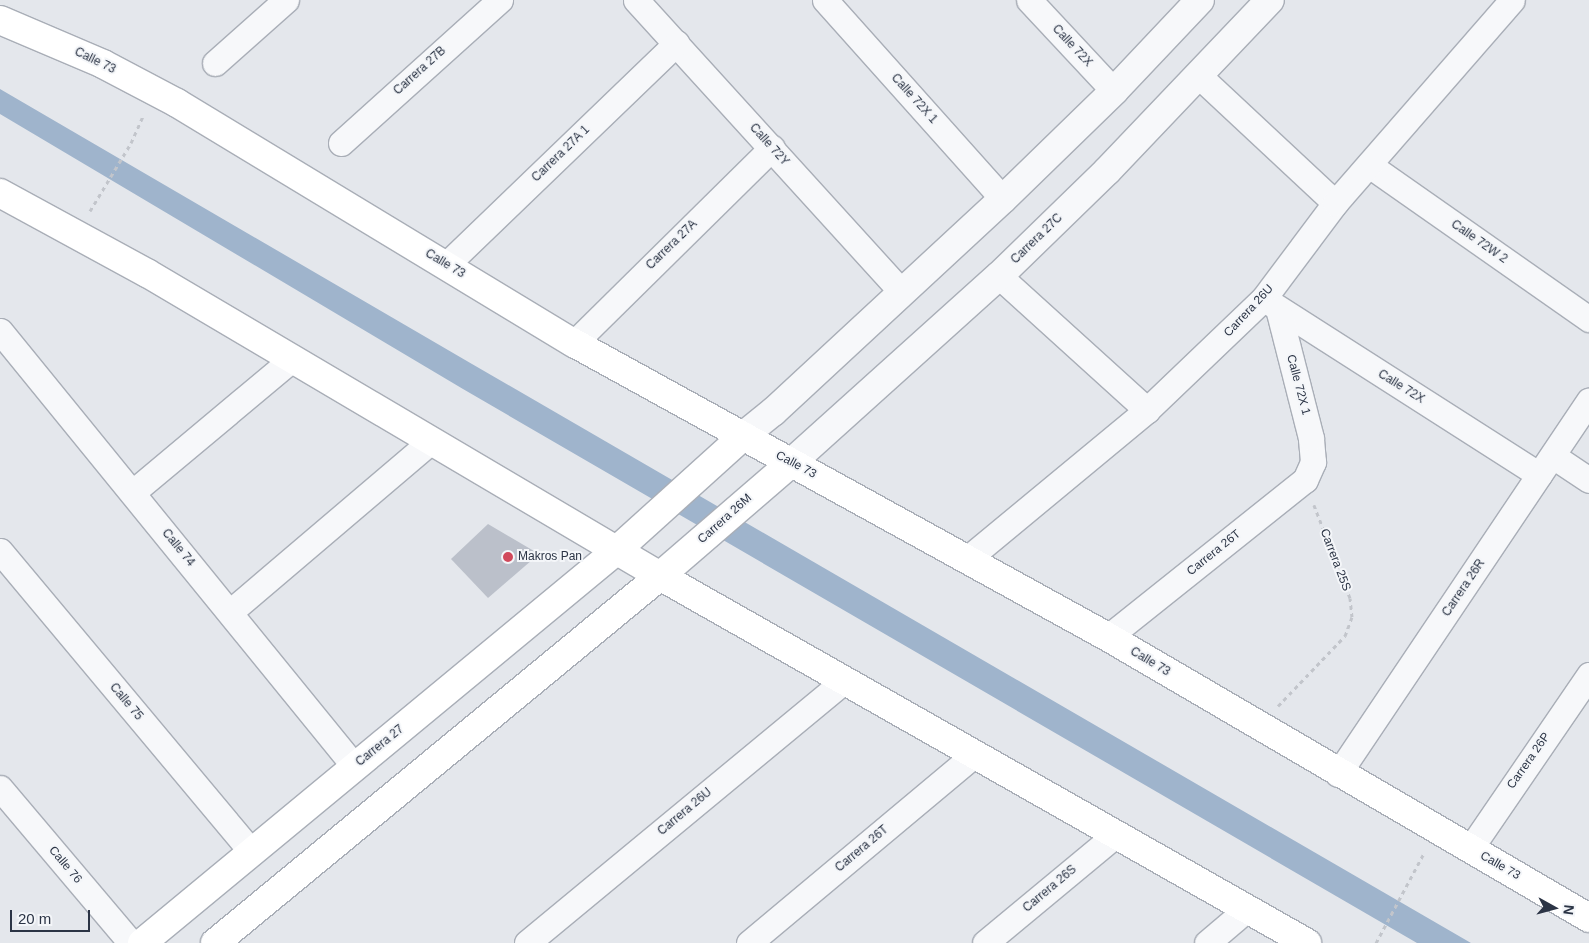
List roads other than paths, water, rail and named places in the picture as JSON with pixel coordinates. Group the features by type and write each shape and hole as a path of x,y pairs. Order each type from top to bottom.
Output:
{"main road":[{"name":"Calle 73","path":"0,20 61,44 154,91 574,343 1108,637 1338,774 1589,918"},
{"path":"0,193 147,273 660,576 1307,943"},
{"path":"617,550 743,436"},
{"name":"Carrera 26M","path":"660,576 750,496 791,463"},
{"name":"Carrera 27","path":"142,943 617,550"},
{"path":"215,943 660,576"}],"street":[{"path":"215,63 286,0"},
{"name":"Carrera 27B","path":"341,142 500,0"},
{"name":"Calle 72Y","path":"636,0 900,291"},
{"name":"Calle 72X 1","path":"824,0 1002,199"},
{"name":"Calle 72X","path":"1029,0 1114,91"},
{"path":"743,436 773,412 900,291 1002,199 1114,91 1200,0"},
{"name":"Carrera 27C","path":"791,463 999,276 1198,76 1270,0"},
{"name":"Carrera 26U","path":"966,560 1147,410 1271,303 1335,203 1512,0"},
{"name":"Carrera 27A 1","path":"446,265 677,43"},
{"path":"1198,76 1335,203"},
{"name":"Carrera 27A","path":"574,343 772,148"},
{"name":"Calle 72W 2","path":"1369,165 1589,319"},
{"path":"999,276 1147,410"},
{"name":"Calle 72X 1","path":"1271,303 1311,438 1309,471"},
{"name":"Calle 72X","path":"1271,303 1546,465 1589,480"},
{"name":"Calle 74","path":"0,331 355,767"},
{"path":"133,492 292,359"},
{"name":"Carrera 26R","path":"1338,774 1589,401"},
{"path":"230,612 431,442"},
{"name":"Carrera 26T","path":"1108,637 1309,471"},
{"name":"Calle 75","path":"0,551 252,852"},
{"name":"Carrera 26P","path":"1470,849 1589,675"},
{"name":"Carrera 26U","path":"527,943 844,681"},
{"name":"Carrera 26T","path":"749,943 975,754"},
{"name":"Calle 76","path":"0,788 131,943"},
{"name":"Carrera 26S","path":"985,943 1115,835"},
{"path":"1207,943 1247,910"}],"water":[{"path":"0,89 1471,943 1417,943 463,389 0,114"}],"place":[{"name":"Makros Pan","path":"508,557"}]}
